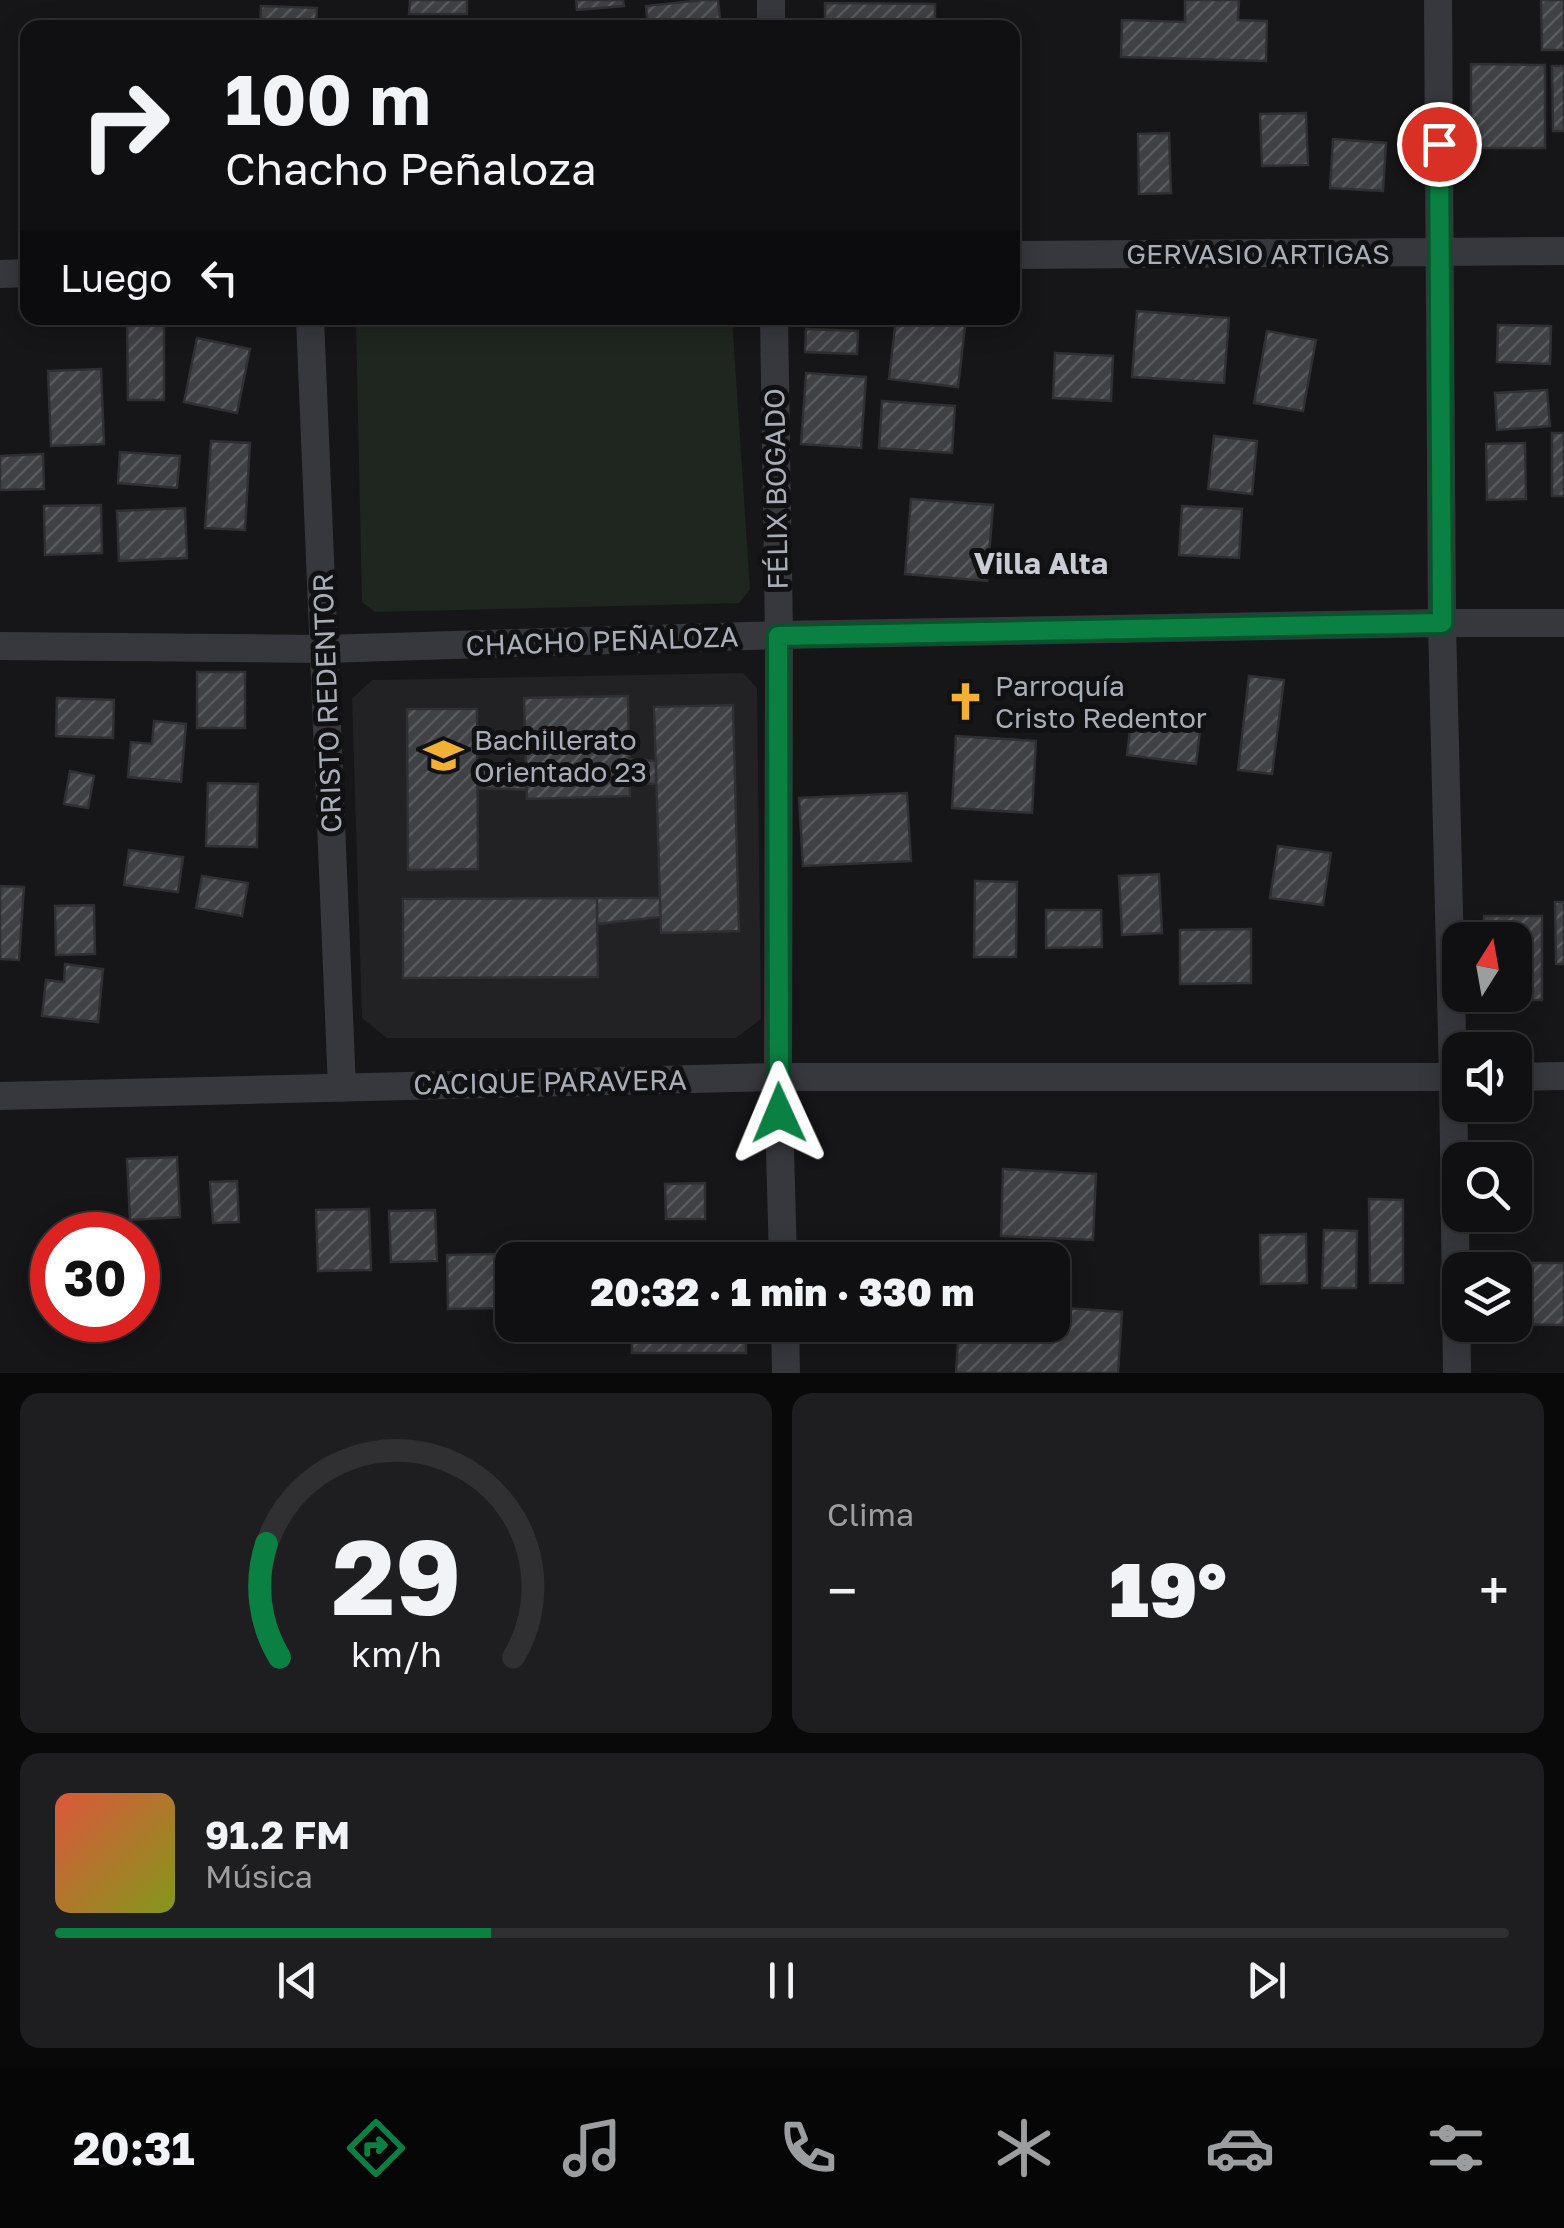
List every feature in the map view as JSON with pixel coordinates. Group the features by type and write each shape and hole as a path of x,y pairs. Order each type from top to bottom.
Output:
{"street":[{"path":"1438,0 1442,623 1456,1032"},
{"name":"GERVASIO ARTIGAS","path":"1020,255 1564,251"},
{"name":"CRISTO REDENTOR","path":"310,325 342,1088"},
{"name":"FÉLIX BOGADO","path":"774,325 783,1242"},
{"name":"CHACHO PEÑALOZA","path":"0,646 325,649 778,636 1564,623"},
{"name":"CACIQUE PARAVERA","path":"0,1096 778,1076 1442,1077"},
{"path":"1532,1076 1564,1076"},
{"path":"1457,1122 1457,1373"},
{"path":"785,1342 786,1373"}],"shaded area":[{"path":"356,325 732,325 750,589 739,603 375,612 362,602"},
{"path":"743,673 757,688 761,1019 736,1038 387,1038 362,1018 352,699 372,680"}],"building":[{"path":"410,0 467,0 467,14 409,14"},
{"path":"576,0 623,0 624,6 577,10"},
{"path":"718,0 720,20 647,20 646,6"},
{"path":"1185,0 1239,0 1238,20 1267,21 1266,61 1121,57 1122,20 1185,22"},
{"path":"1541,0 1564,0 1564,50 1542,50"},
{"path":"825,3 935,4 935,20 825,20"},
{"path":"261,6 317,8 316,20 260,20"},
{"path":"1471,64 1545,65 1545,148 1471,148"},
{"path":"1552,66 1564,66 1564,131 1553,131"},
{"path":"1306,113 1308,165 1262,166 1260,114"},
{"path":"1169,133 1171,193 1139,194 1138,134"},
{"path":"1333,139 1386,143 1383,191 1330,188"},
{"path":"1137,311 1229,318 1224,383 1132,377"},
{"path":"127,325 164,325 164,400 128,400"},
{"path":"895,325 965,325 958,387 889,379"},
{"path":"1498,325 1551,326 1550,364 1497,362"},
{"path":"806,329 858,331 857,354 805,352"},
{"path":"1267,331 1316,340 1303,411 1254,403"},
{"path":"197,338 250,349 237,413 184,402"},
{"path":"1055,353 1113,356 1111,401 1053,398"},
{"path":"101,369 104,444 51,446 48,371"},
{"path":"806,373 866,377 861,448 801,444"},
{"path":"1547,390 1550,426 1497,430 1495,393"},
{"path":"882,401 955,406 952,453 879,448"},
{"path":"1552,433 1564,433 1564,496 1552,496"},
{"path":"1214,436 1257,441 1252,494 1208,489"},
{"path":"211,441 250,443 245,530 205,528"},
{"path":"1525,443 1526,499 1487,500 1486,444"},
{"path":"120,452 180,456 177,488 118,483"},
{"path":"43,454 44,489 0,490 0,456"},
{"path":"911,499 993,505 987,581 905,574"},
{"path":"101,505 102,553 45,555 44,506"},
{"path":"1182,506 1242,509 1239,558 1179,555"},
{"path":"185,508 187,558 119,561 117,511"},
{"path":"197,672 245,672 245,728 197,728"},
{"path":"1249,676 1284,680 1272,774 1238,770"},
{"path":"628,696 630,796 527,799 524,698"},
{"path":"57,698 114,700 113,738 56,736"},
{"path":"733,705 739,931 661,933 654,707"},
{"path":"407,709 477,709 478,869 408,870"},
{"path":"1132,714 1201,723 1196,764 1127,755"},
{"path":"154,721 186,724 181,782 128,777 131,742 152,744"},
{"path":"956,736 1036,741 1032,813 952,808"},
{"path":"629,759 656,761 656,784 630,783"},
{"path":"527,763 527,790 478,788 478,764"},
{"path":"70,771 94,776 88,808 64,804"},
{"path":"208,783 258,784 257,847 206,846"},
{"path":"907,793 911,861 803,866 799,798"},
{"path":"1278,846 1331,853 1323,905 1270,898"},
{"path":"129,850 183,857 178,892 124,885"},
{"path":"1159,874 1162,933 1122,935 1119,876"},
{"path":"202,876 248,883 242,916 196,908"},
{"path":"975,881 1017,882 1016,957 974,957"},
{"path":"0,886 24,887 19,960 0,959"},
{"path":"597,898 660,898 660,917 597,924"},
{"path":"597,898 598,977 403,978 403,899"},
{"path":"1555,902 1564,902 1564,964 1556,964"},
{"path":"94,905 95,954 56,955 55,906"},
{"path":"1046,910 1101,910 1102,947 1046,948"},
{"path":"1484,916 1542,916 1542,1000 1532,1000 1532,922 1484,922"},
{"path":"1251,929 1251,983 1180,984 1180,930"},
{"path":"65,964 103,969 98,1022 42,1016 46,980 64,982"},
{"path":"177,1157 180,1217 160,1218 160,1212 130,1212 127,1159"},
{"path":"1003,1169 1096,1174 1093,1240 1001,1236"},
{"path":"237,1181 239,1222 213,1223 210,1182"},
{"path":"705,1183 705,1219 666,1219 665,1184"},
{"path":"1369,1199 1403,1200 1403,1283 1370,1283"},
{"path":"369,1209 371,1270 318,1271 316,1210"},
{"path":"435,1210 437,1261 391,1262 389,1211"},
{"path":"1324,1230 1357,1231 1356,1288 1322,1288"},
{"path":"1306,1234 1307,1283 1261,1284 1260,1235"},
{"path":"495,1254 495,1308 448,1309 447,1255"},
{"path":"1532,1263 1564,1263 1564,1325 1532,1324"},
{"path":"1070,1308 1122,1312 1118,1373 956,1373 958,1342 1070,1342"},
{"path":"632,1342 746,1342 746,1353 632,1353"}],"place":[{"name":"Parroquía Cristo Redentor","path":"965,702"},
{"name":"Bachillerato Orientado 23","path":"444,756"}],"district":[{"name":"Villa Alta","path":"1041,564"}],"route":[{"path":"779,1113 778,636 1442,623 1439,144"}]}
